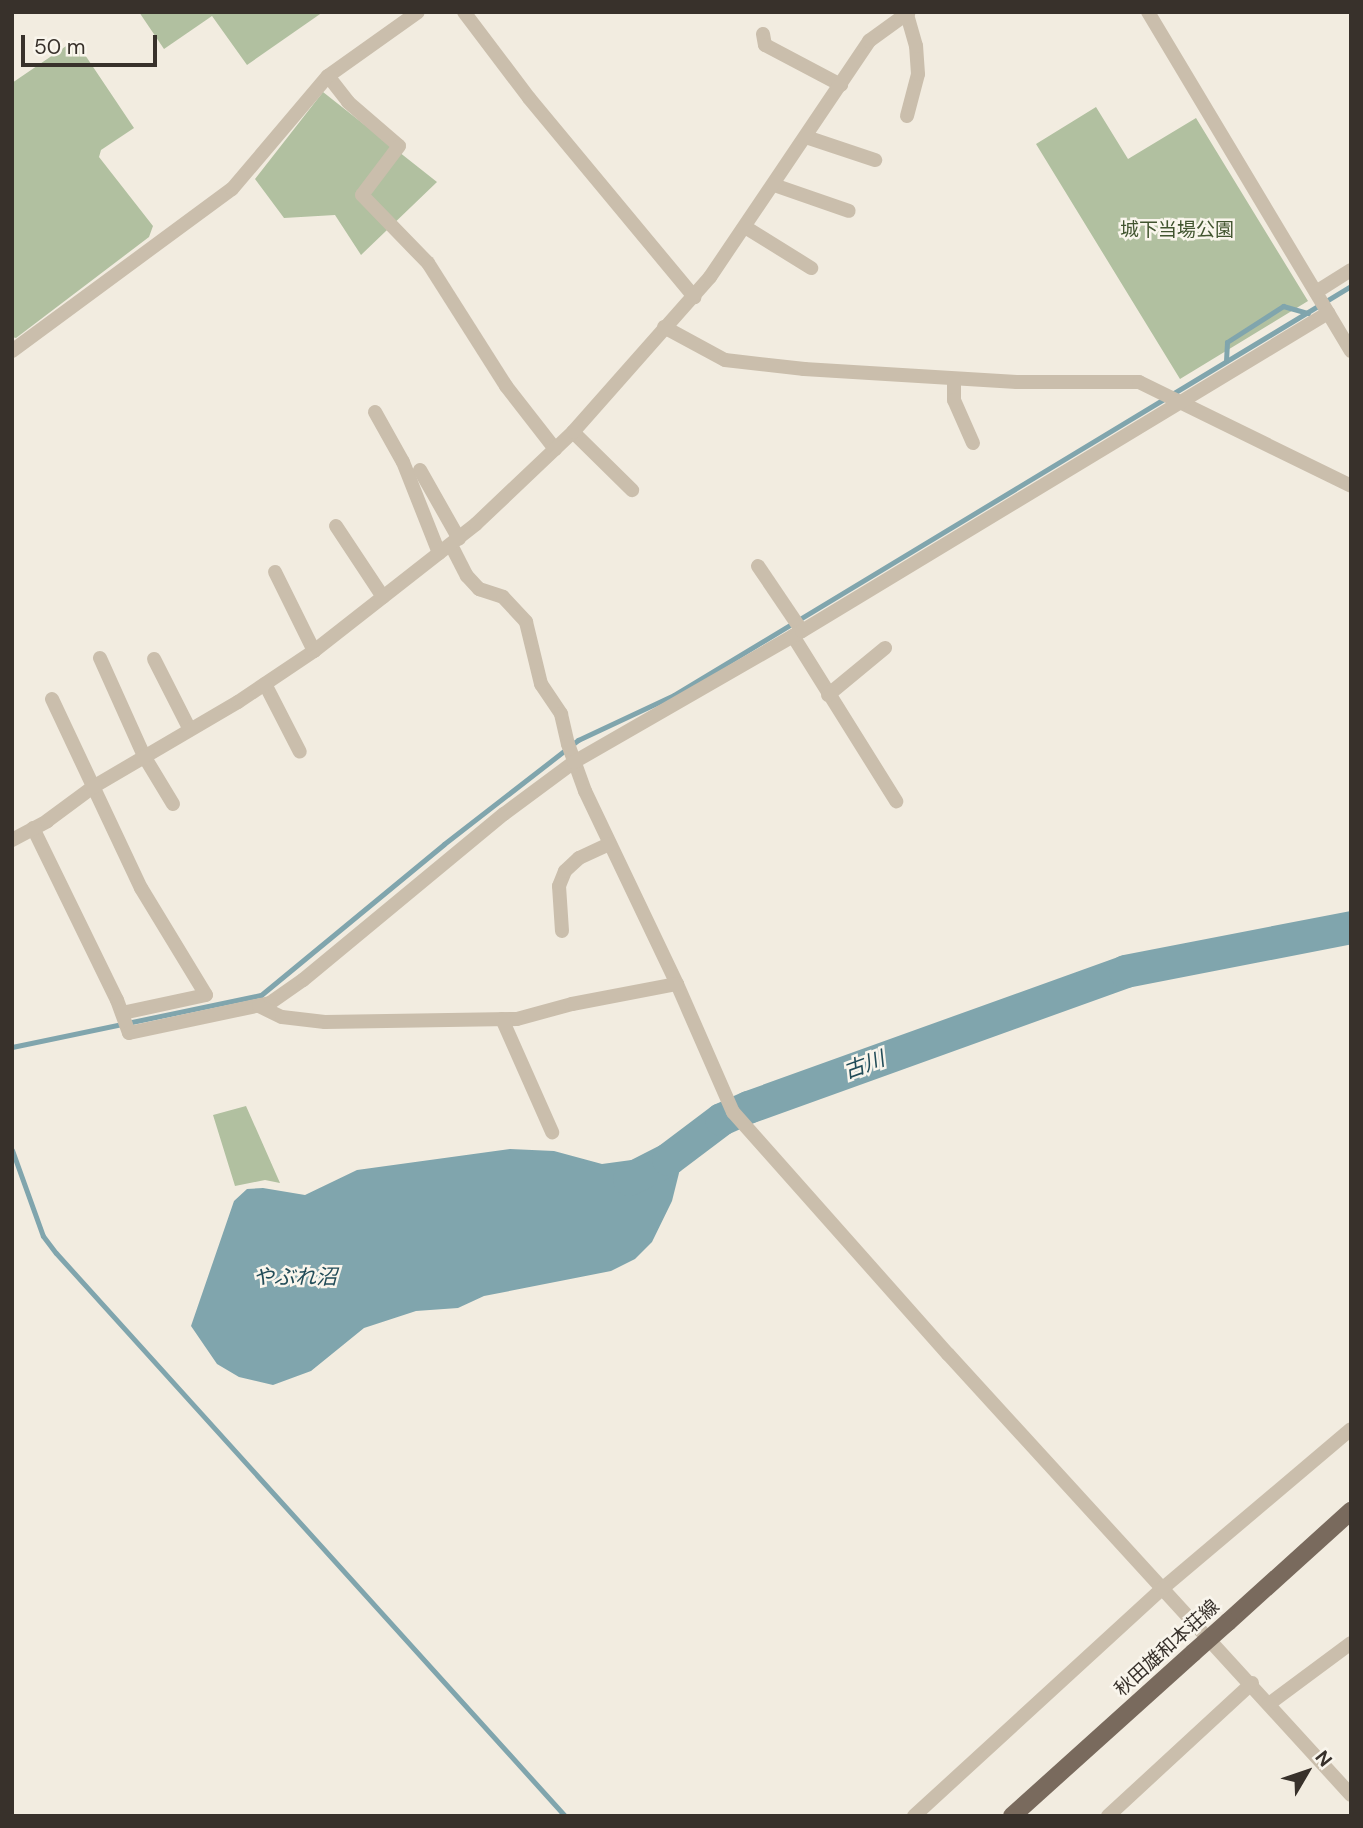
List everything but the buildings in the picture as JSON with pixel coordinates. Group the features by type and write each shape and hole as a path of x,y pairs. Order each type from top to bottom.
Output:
{"main road":[{"name":"秋田雄和本荘線","path":"1012,1816 1351,1511"}],"street":[{"path":"12,351 232,188 328,76 418,12"},
{"path":"464,12 537,108 694,297"},
{"path":"1148,12 1351,351"},
{"path":"12,840 144,755 265,684 314,651 450,546 573,432 664,327 694,297 774,185 869,41 908,13 916,46 918,74 907,116"},
{"path":"763,34 765,45 841,85"},
{"path":"328,76 348,102 399,146 362,194 428,263 506,386 555,449"},
{"path":"806,137 875,159"},
{"path":"774,185 849,211"},
{"path":"745,227 811,268"},
{"path":"33,828 125,1018 129,1033 270,1003 303,980 571,753 798,631 1322,303 1351,270"},
{"path":"664,327 725,360 816,370 954,379 1139,382 1351,486"},
{"path":"954,379 954,400 974,443"},
{"path":"375,412 467,576 479,589 503,597 526,622 541,684 561,714 571,753 610,844 677,984 733,1112 948,1354 1351,1795"},
{"path":"573,432 632,490"},
{"path":"420,470 450,546"},
{"path":"336,526 383,597"},
{"path":"758,566 789,611 828,695 896,801"},
{"path":"275,572 314,651"},
{"path":"828,695 885,648"},
{"path":"100,658 144,755 173,804"},
{"path":"154,659 189,728"},
{"path":"265,684 300,752"},
{"path":"52,699 141,888 206,995 125,1018"},
{"path":"562,931 559,886 565,871 579,858 610,844"},
{"path":"258,1006 282,1017 325,1022 517,1019 572,1004 677,984"},
{"path":"502,1019 552,1132"},
{"path":"914,1816 1163,1588 1351,1429"},
{"path":"1269,1704 1351,1643"},
{"path":"1108,1816 1252,1684"}],"green space":[{"path":"139,12 323,12 247,65 212,16 164,49"},
{"path":"75,40 134,128 101,150 99,157 153,226 149,237 16,338 12,337 12,83"},
{"path":"323,92 437,182 361,255 335,215 284,218 255,179"},
{"name":"城下当場公園","path":"1096,107 1128,159 1196,118 1308,301 1180,379 1036,144"},
{"path":"246,1106 280,1183 265,1180 235,1186 213,1115"}],"water":[{"name":"やぶれ沼","path":"510,1149 554,1151 602,1164 661,1156 676,1159 679,1173 672,1201 652,1242 635,1259 611,1271 484,1296 458,1308 416,1311 364,1328 311,1371 273,1385 239,1377 217,1364 191,1326 234,1201 247,1189 263,1188 305,1195 357,1170"}],"waterway":[{"path":"12,1047 261,995 444,844 578,740 674,695 1351,286"},
{"path":"1226,361 1227,342 1283,306 1308,313"},
{"name":"古川","path":"629,1179 668,1159 721,1119 748,1107 1125,971 1351,927"},
{"path":"12,1150 43,1236 56,1253 565,1816"}]}
